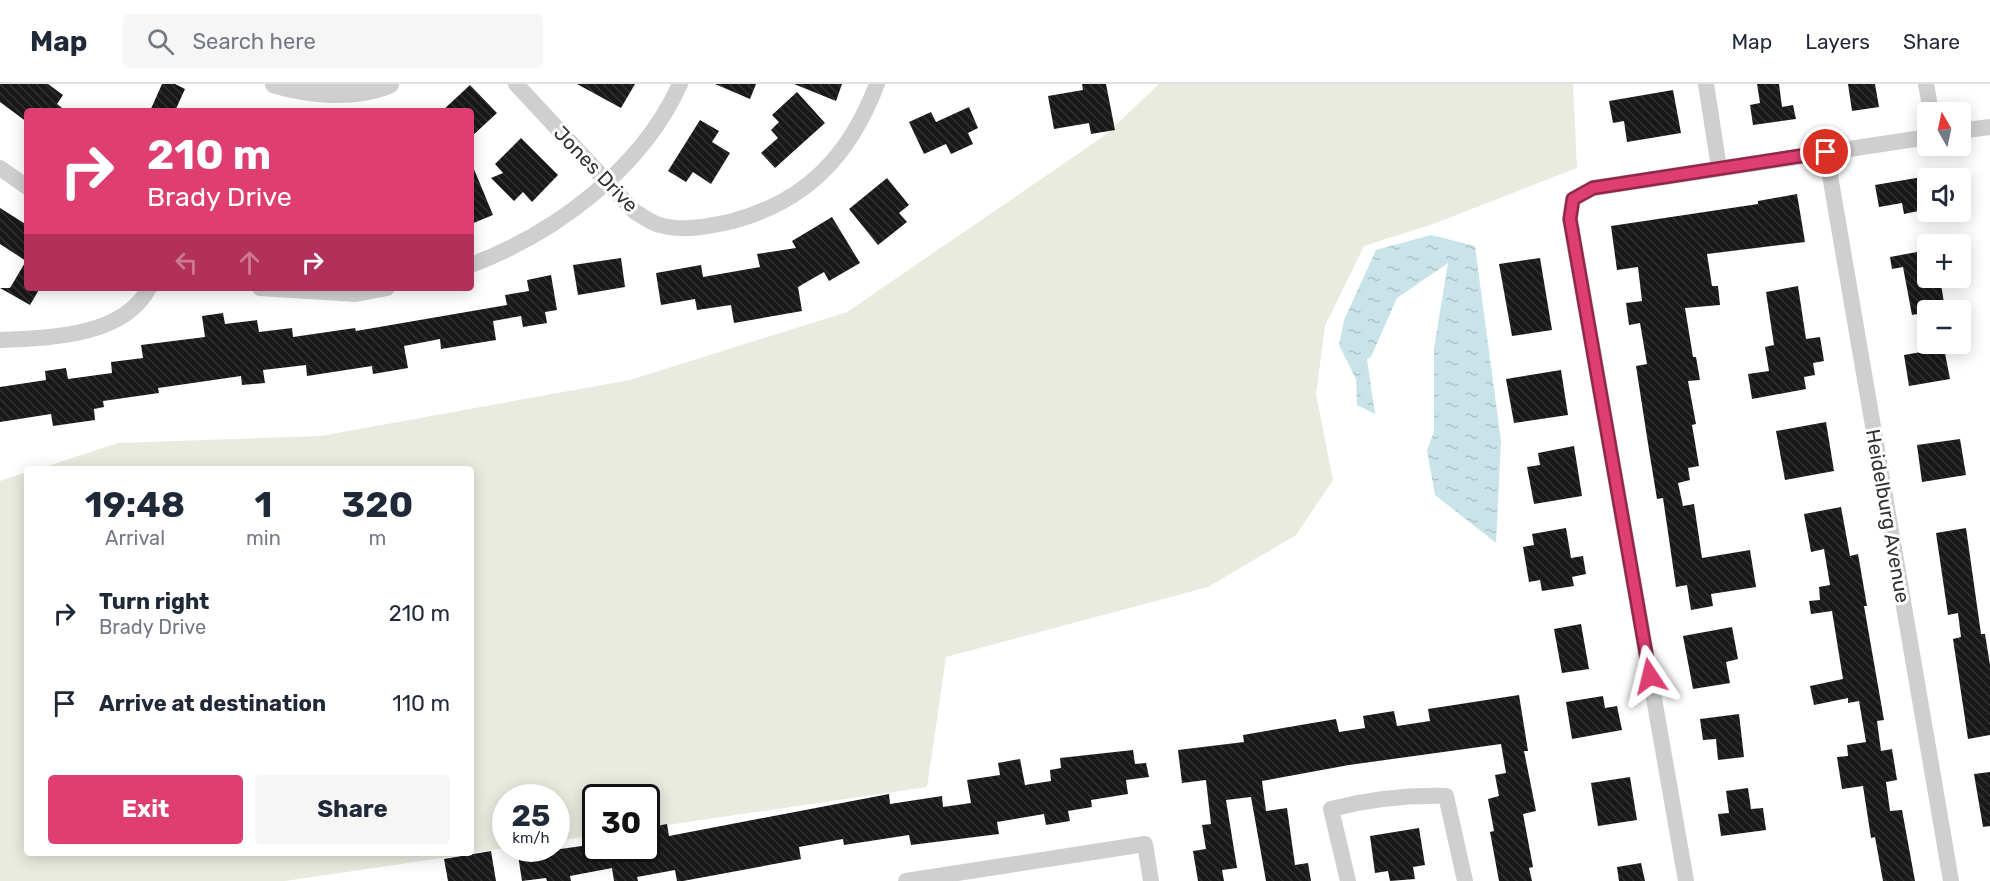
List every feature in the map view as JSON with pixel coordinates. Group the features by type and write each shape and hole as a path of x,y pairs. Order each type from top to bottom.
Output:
{"street":[{"path":"276,84 298,90 347,93 389,84"},
{"name":"Jones Drive","path":"516,84 635,212 659,225 683,228 717,225 764,213 795,196 843,150 856,130 877,84"},
{"path":"474,264 517,246 562,218 606,182 641,146 680,84"},
{"path":"1706,84 1719,168"},
{"path":"1926,84 1929,102"},
{"path":"1971,130 1990,127"},
{"path":"1686,881 1570,219 1573,199 1593,188 1917,138"},
{"name":"Heidelburg Avenue","path":"1826,152 1951,881"},
{"path":"0,168 24,185"},
{"path":"0,340 72,333 107,324 129,312 144,298 148,291"},
{"path":"308,291 356,294 372,291"},
{"path":"1348,881 1330,809 1390,796 1420,795 1446,796 1465,881"},
{"path":"906,881 1145,844 1151,881"}],"shaded area":[{"path":"1159,84 1573,84 1577,168 1433,224 1364,246 1325,326 1316,394 1333,480 1296,535 1208,587 946,657 927,787 660,826 660,784 582,784 582,837 570,839 570,784 492,784 492,850 474,853 474,466 48,466 118,443 321,436 630,380 847,312 1104,136"},
{"path":"24,473 24,856 455,856 285,881 0,881 0,481"}],"water":[{"path":"1431,235 1475,246 1501,441 1496,543 1435,495 1427,450 1434,432 1434,348 1448,263 1397,298 1371,357 1367,359 1375,414 1357,405 1356,379 1339,345 1344,320 1376,250"}],"building":[{"path":"0,84 48,84 63,95 57,104 62,108 24,108 24,120 0,102"},
{"path":"162,84 175,84 185,89 176,108 151,108"},
{"path":"577,84 635,84 621,108"},
{"path":"715,84 756,84 750,99"},
{"path":"794,84 842,84 836,101"},
{"path":"1082,84 1106,84 1115,130 1091,134 1089,123 1054,129 1048,96 1083,90"},
{"path":"1757,84 1779,84 1782,107 1793,105 1796,119 1753,125 1750,105 1760,103"},
{"path":"1848,84 1875,84 1879,107 1852,111"},
{"path":"470,85 497,113 474,134 474,108 445,108"},
{"path":"1673,90 1681,133 1627,142 1624,121 1613,123 1609,101"},
{"path":"797,92 825,123 775,168 761,153 778,138 771,130 779,122 772,115"},
{"path":"969,107 978,128 968,133 973,144 951,154 946,144 924,154 909,122 931,112 936,122"},
{"path":"700,120 719,131 712,142 730,153 711,184 693,172 686,182 668,171"},
{"path":"521,138 558,175 532,202 523,192 514,201 491,178 503,173 495,164"},
{"path":"474,169 493,215 474,223"},
{"path":"887,178 909,205 899,213 907,222 878,245 849,209"},
{"path":"1917,178 1917,211 1904,214 1902,203 1879,207 1875,185"},
{"path":"1797,194 1805,242 1707,254 1712,286 1718,286 1720,305 1685,308 1693,357 1696,357 1700,380 1688,381 1696,424 1692,425 1699,466 1688,468 1690,480 1678,483 1683,506 1694,504 1702,558 1750,550 1756,587 1711,594 1713,606 1691,610 1687,585 1676,587 1663,498 1657,499 1636,366 1647,364 1640,323 1629,325 1626,303 1642,301 1638,267 1617,270 1611,226 1758,204 1758,201"},
{"path":"0,208 24,223 24,260 0,244"},
{"path":"832,217 860,263 829,281 824,272 798,287 802,311 734,323 731,305 697,310 695,299 661,305 656,273 701,265 703,277 760,267 757,254 796,248 792,241"},
{"path":"1917,252 1917,288 1942,288 1944,300 1917,300 1917,314 1912,315 1903,267 1892,269 1890,257"},
{"path":"621,258 625,287 578,295 573,265"},
{"path":"1540,258 1552,330 1512,336 1499,264"},
{"path":"24,264 24,291 38,291 30,305 0,288 10,288"},
{"path":"551,275 557,310 545,312 547,323 523,327 521,316 493,321 496,340 441,349 440,339 404,346 408,368 373,374 372,366 307,376 306,365 263,370 265,383 242,385 241,376 158,388 159,393 103,401 104,407 94,409 95,420 53,426 51,414 0,422 0,387 46,380 45,371 66,368 68,379 112,373 111,362 143,358 141,345 205,337 202,316 223,313 225,324 257,320 259,332 292,328 293,337 355,328 356,331 507,305 505,295 529,291 527,280"},
{"path":"1798,286 1806,339 1820,337 1824,361 1813,363 1815,375 1804,377 1806,389 1752,399 1748,374 1769,371 1765,347 1774,345 1766,292"},
{"path":"1917,353 1945,354 1950,379 1909,386 1904,355"},
{"path":"1561,370 1568,415 1514,423 1506,379"},
{"path":"1826,422 1834,471 1785,480 1776,431"},
{"path":"1960,439 1966,475 1922,482 1917,445"},
{"path":"1574,446 1582,496 1534,504 1527,467 1540,465 1538,453"},
{"path":"1841,507 1850,556 1858,554 1867,606 1864,606 1884,720 1877,721 1881,751 1892,749 1897,780 1886,782 1890,811 1902,810 1915,881 1883,881 1875,837 1871,838 1863,786 1842,789 1837,757 1848,756 1847,745 1866,742 1859,701 1848,703 1848,698 1814,705 1810,686 1843,679 1832,611 1811,614 1809,601 1820,600 1819,587 1830,585 1824,549 1811,552 1804,514"},
{"path":"1566,528 1571,558 1583,556 1586,574 1572,577 1574,586 1542,591 1540,580 1529,582 1523,547 1534,545 1532,534"},
{"path":"1966,528 1981,634 1985,634 1990,665 1990,735 1968,739 1953,639 1961,637 1958,613 1948,615 1936,533"},
{"path":"1581,624 1589,669 1562,673 1554,629"},
{"path":"1732,627 1738,659 1726,662 1730,683 1693,689 1683,636"},
{"path":"1519,695 1528,751 1524,751 1536,811 1523,814 1533,867 1529,868 1532,881 1499,881 1490,832 1494,831 1488,799 1499,796 1495,775 1506,773 1501,744 1349,765 1262,781 1266,811 1287,808 1295,865 1308,863 1311,881 1266,881 1251,797 1226,800 1237,868 1222,870 1224,881 1198,881 1193,851 1206,849 1202,825 1211,824 1206,780 1182,783 1178,750 1244,742 1243,735 1336,719 1339,732 1365,728 1363,716 1394,711 1397,726 1430,721 1428,709"},
{"path":"1603,696 1605,708 1617,706 1622,730 1572,739 1566,702"},
{"path":"1739,714 1744,757 1718,760 1716,739 1703,740 1700,719"},
{"path":"1133,750 1135,764 1146,763 1149,777 1126,780 1128,794 1091,800 1092,807 1068,811 1070,821 1046,825 1044,814 997,822 999,834 911,845 909,835 844,845 843,839 799,847 801,859 683,881 677,881 675,870 637,877 638,881 614,881 612,868 570,876 571,881 547,881 546,878 522,881 519,862 570,862 570,848 582,846 582,862 660,862 660,825 667,824 669,836 889,794 890,804 942,796 943,807 971,803 967,780 1000,775 998,763 1020,759 1025,785 1051,781 1050,770 1061,768 1060,758"},
{"path":"1990,772 1990,826 1983,827 1974,774"},
{"path":"1630,777 1637,820 1598,826 1591,783"},
{"path":"1748,788 1751,809 1763,808 1766,830 1721,836 1718,814 1729,813 1726,791"},
{"path":"1419,828 1425,865 1413,867 1415,879 1390,881 1388,871 1375,873 1370,836"},
{"path":"491,851 496,881 448,881 444,859 474,856 474,854"},
{"path":"1641,863 1645,881 1619,881 1617,867"}],"route":[{"path":"1650,676 1570,219 1573,199 1593,188 1826,152"}]}
